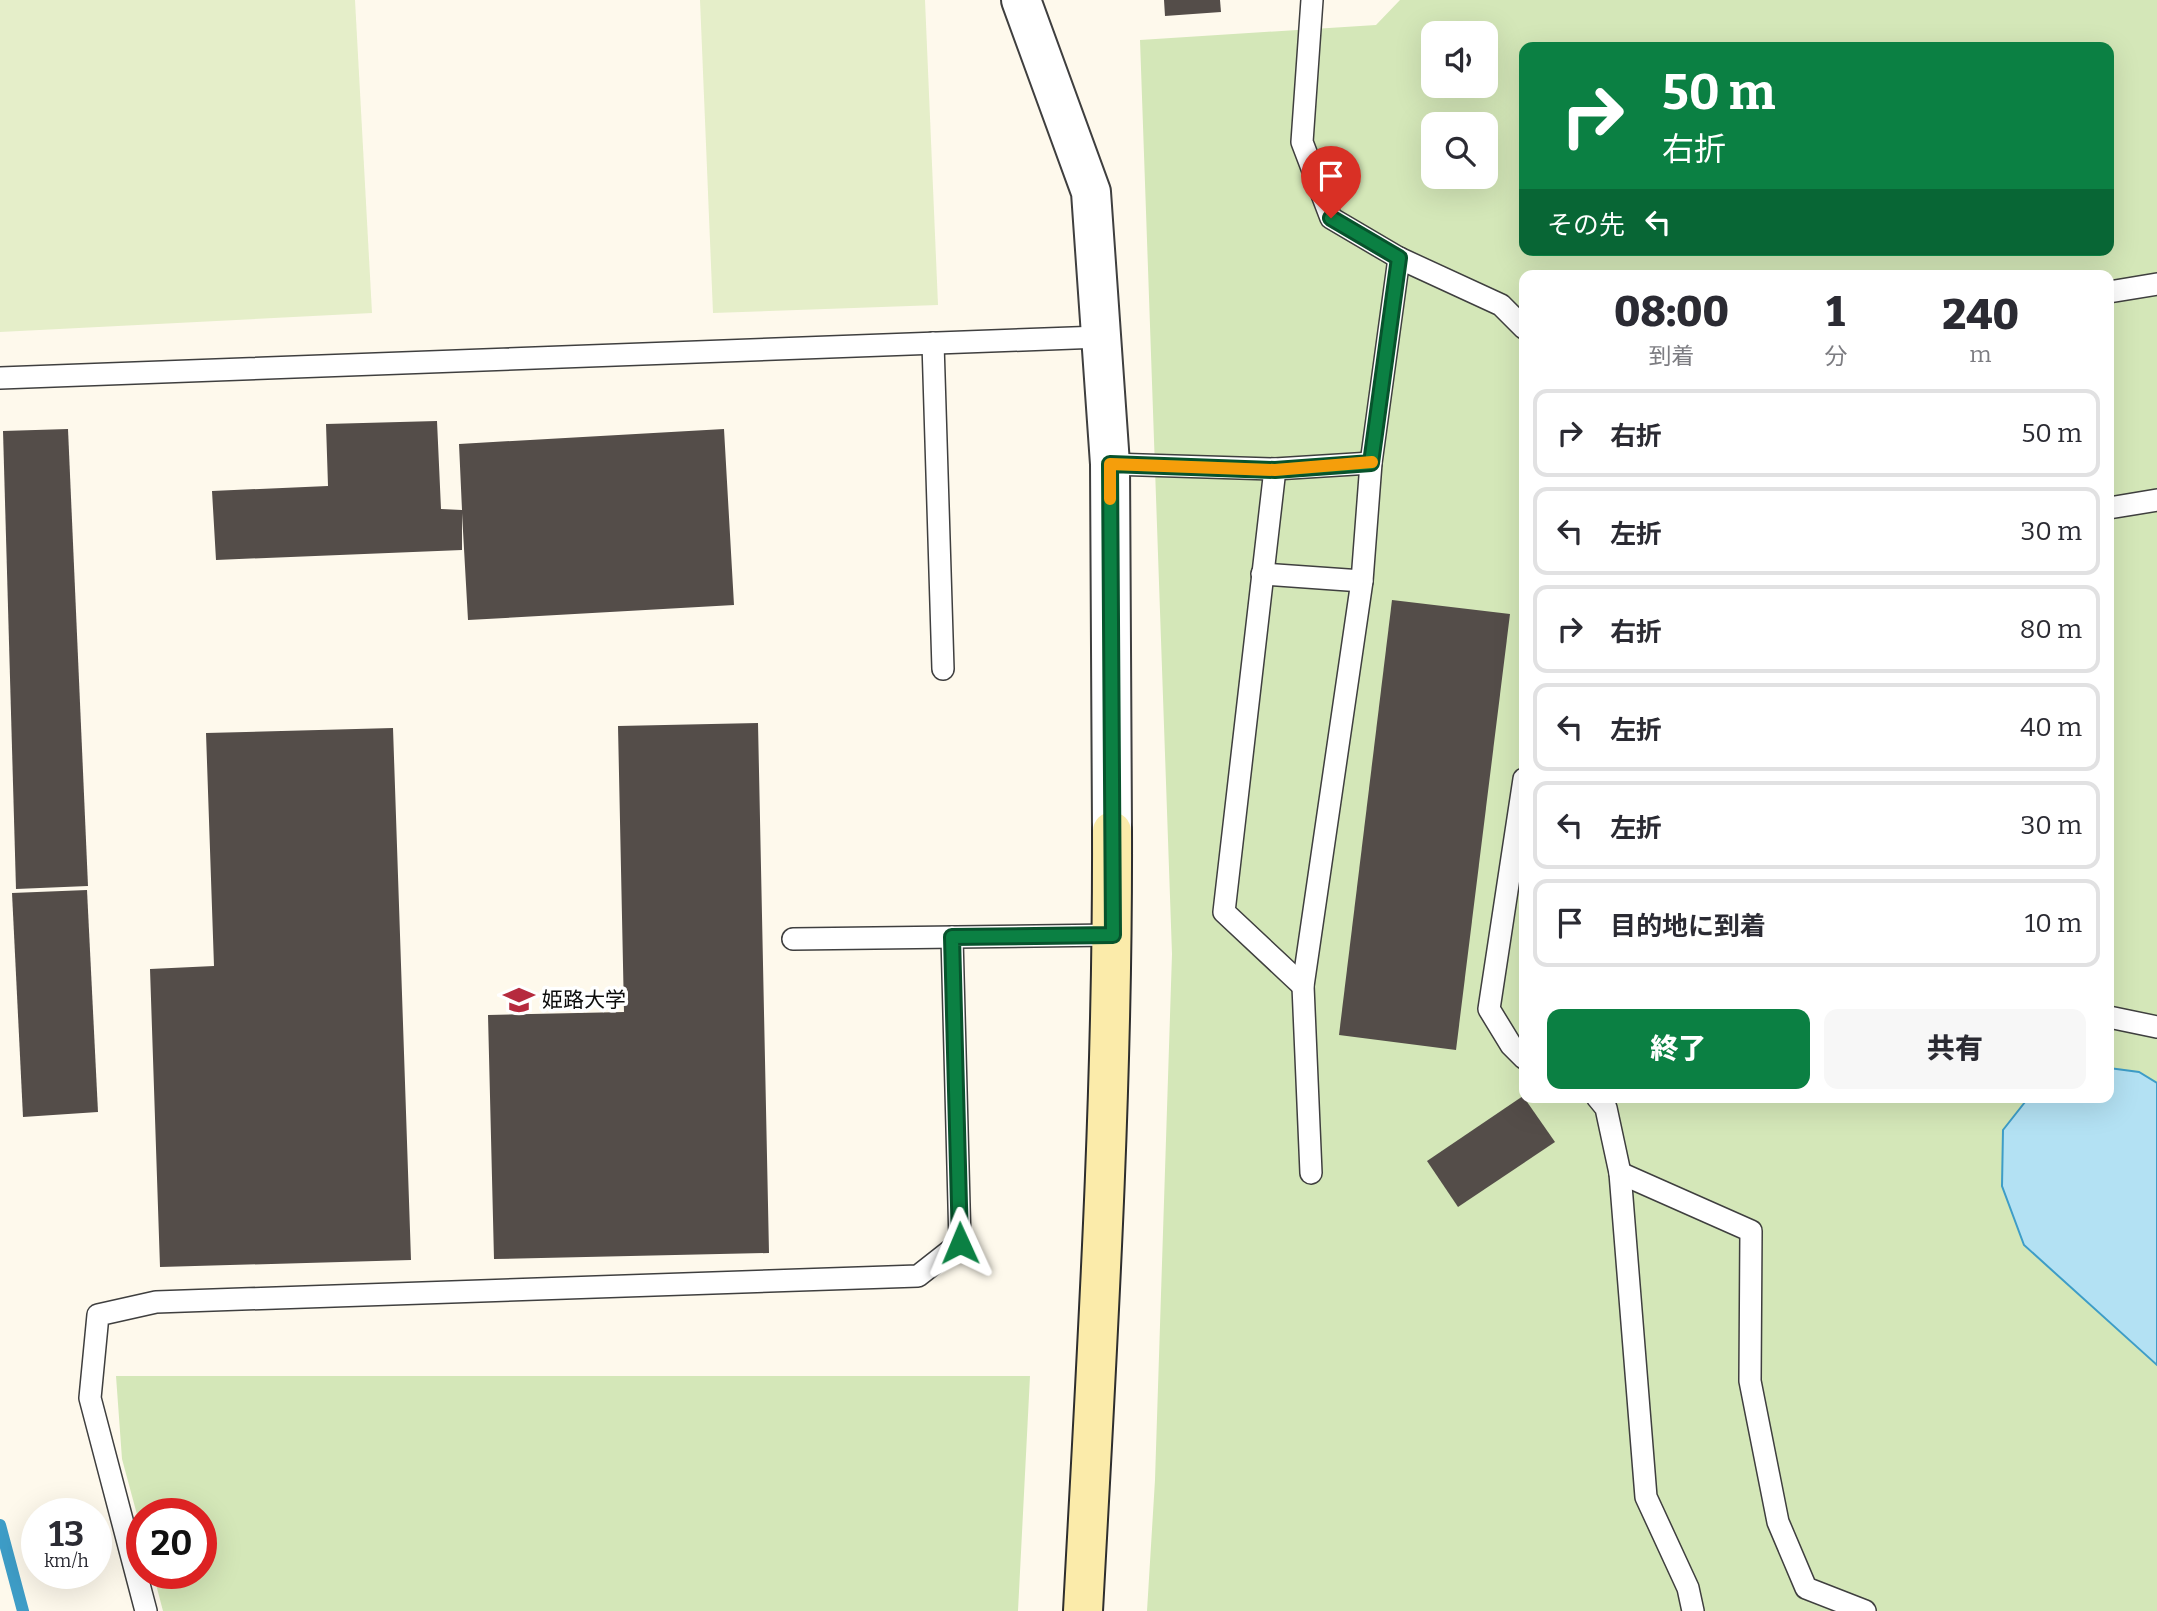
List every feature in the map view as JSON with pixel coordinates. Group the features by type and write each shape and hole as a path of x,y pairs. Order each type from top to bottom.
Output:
{"street":[{"path":"1021,0 1091,192 1110,464 1113,935 1099,1299 1083,1611"}],"lane":[{"path":"1312,0 1302,142 1331,218 1399,258 1501,305 1519,323"},
{"path":"1311,1173 1303,986 1362,581 1371,463 1399,258"},
{"path":"2114,291 2157,284"},
{"path":"0,378 1100,337"},
{"path":"933,343 943,669"},
{"path":"1110,464 1275,470 1371,463"},
{"path":"1275,470 1224,912 1303,986"},
{"path":"2114,508 2157,500"},
{"path":"1262,574 1362,581"},
{"path":"1519,812 1489,1009 1511,1045 1519,1053"},
{"path":"793,939 1113,935"},
{"path":"146,1611 90,1398 97,1315 156,1302 918,1276 960,1243 952,937"},
{"path":"2114,1018 2157,1027"},
{"path":"1602,1103 1606,1108 1620,1173 1646,1497 1688,1588 1693,1611"},
{"path":"1620,1173 1751,1231 1750,1381 1778,1522 1806,1588 1865,1611"}],"green space":[{"path":"0,0 355,0 372,313 0,332"},
{"path":"700,0 925,0 938,305 713,313"},
{"path":"1400,0 2157,0 2157,1611 1147,1611 1155,1480 1172,954 1140,40 1376,25"},
{"path":"116,1376 1030,1376 1018,1611 163,1611 157,1589 217,1589 217,1498 133,1498 122,1459"}],"water":[{"path":"2114,1069 2139,1072 2157,1083 2157,1365 2024,1245 2002,1186 2003,1130 2024,1103 2114,1103"}],"building":[{"path":"1164,0 1220,0 1221,12 1165,16"},
{"path":"437,421 441,509 462,510 459,444 724,429 734,605 468,620 462,513 462,550 216,560 212,491 328,486 326,424"},
{"path":"68,429 88,886 16,889 3,431"},
{"path":"1392,600 1510,614 1456,1050 1339,1035"},
{"path":"758,723 769,1253 494,1259 488,1015 624,1012 618,726"},
{"path":"393,728 411,1260 160,1267 150,969 214,966 206,733"},
{"path":"87,890 98,1112 23,1117 12,893"},
{"path":"1519,1099 1519,1103 1528,1103 1555,1142 1458,1207 1427,1161"}],"waterway":[{"path":"0,1525 23,1611"}],"slow traffic":[{"path":"1110,499 1110,464 1275,470 1372,462"}],"place":[{"name":"姫路大学","path":"519,1000"}],"route":[{"path":"960,1243 952,937 1113,935 1110,464 1275,470 1371,463 1399,258 1331,218"}]}
